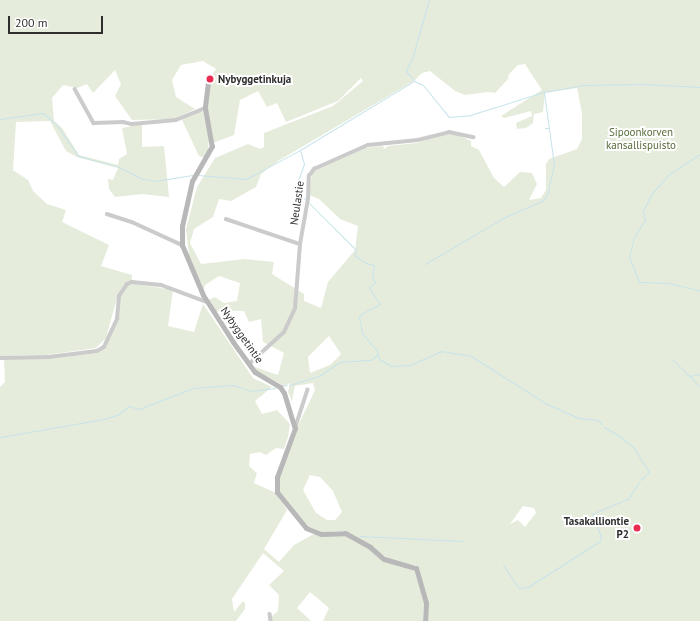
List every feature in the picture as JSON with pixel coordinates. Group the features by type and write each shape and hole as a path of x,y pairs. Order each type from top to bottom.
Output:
{"street":[{"name":"Nybyggetintie","path":"208,82 205,108 212,146 192,181 182,226 182,245 206,302 255,372 280,387 295,428"},
{"path":"75,90 94,123 132,124 176,120 205,108"},
{"name":"Neulastie","path":"249,364 284,332 289,323 297,299 300,244 308,204 309,176 314,169 359,148 418,140 449,132 473,137"},
{"path":"107,214 132,222 182,245"},
{"path":"226,219 300,244"},
{"path":"0,358 49,357 97,351 104,347 117,319 119,296 127,284 132,282 161,285 206,302"},
{"path":"306,390 295,428 276,482 280,497 306,528 321,534 340,532 351,536 384,559 416,568 426,603 425,621"},
{"path":"270,614 271,621"}],"green space":[{"name":"Sipoonkorven kansallispuisto","path":"0,0 700,0 700,621 427,621 428,602 417,566 389,559 346,531 321,532 307,526 279,491 279,477 297,428 315,390 313,383 295,386 292,401 288,392 290,383 284,386 256,370 255,367 278,375 284,353 263,342 261,319 249,322 244,311 232,311 227,307 217,312 208,300 215,297 224,303 237,301 240,283 219,276 205,285 204,290 189,255 186,229 197,187 215,158 248,144 260,149 264,147 264,133 333,106 363,81 361,78 338,101 286,122 277,103 267,107 258,91 240,100 234,135 213,143 207,109 211,76 216,69 203,61 181,65 172,80 176,97 195,109 175,119 132,120 115,96 121,84 115,70 93,93 87,84 77,88 63,85 52,98 54,121 62,128 79,155 118,165 119,159 127,154 122,128 142,124 142,147 164,146 169,197 142,194 115,197 109,189 108,179 113,180 118,168 77,157 66,151 50,121 16,122 13,170 28,180 33,191 47,204 66,210 62,222 109,245 101,266 132,275 132,281 124,285 118,294 106,338 96,348 46,355 0,356","holes":["525,64 542,90 501,116 504,118 531,111 532,116 516,123 517,129 526,128 533,123 534,114 543,112 545,93 577,88 582,114 582,139 577,149 549,159 546,164 546,190 541,198 529,200 537,184 532,173 520,172 504,187 494,178 479,150 471,146 471,141 456,134 441,135 417,143 388,146 384,149 383,146 363,148 313,171 309,195 319,199 340,219 358,226 355,250 328,282 321,308 304,301 304,294 272,274 274,262 245,259 201,264 190,243 194,229 213,217 219,199 231,201 256,187 261,174 278,161 414,81 422,73 430,71 455,91 465,95 488,92 495,93 508,79 509,74 518,65","329,336 341,354 330,365 310,373 308,357","310,475 320,477 333,491 342,512 335,520 327,520 316,513 303,490","523,506 534,508 536,513 525,527 518,520 510,524"]},
{"path":"199,111 204,112 209,137 208,151 204,158 199,156 182,120"},
{"path":"131,283 173,290 168,326 194,332 203,304 253,378 272,387 255,401 262,414 277,410 290,424 288,437 284,449 276,448 266,455 260,452 250,454 249,466 257,473 254,483 276,493 287,510 264,549 279,562 294,545 314,534 344,535 369,549 383,561 414,569 424,603 423,621 323,621 329,608 310,592 297,608 311,621 272,621 272,616 278,611 279,595 269,585 284,571 263,553 232,599 234,612 243,601 245,603 245,609 236,621 0,621 0,387 5,382 4,359 47,359 97,353 105,348 118,318 120,297 124,288"}],"waterway":[{"path":"414,80 406,71 413,55 429,0"},
{"path":"198,175 246,179 300,150 414,81 423,85 449,117 470,115 544,92 583,85 644,84 700,87"},
{"path":"425,264 503,218 542,201 547,195 554,165 544,93"},
{"path":"0,119 43,113 56,124 78,156 119,167 143,179 155,181 193,175"},
{"path":"300,150 304,164 295,189 307,201"},
{"path":"700,154 669,174 651,195 643,211 645,220 634,237 629,257 639,282 669,283 700,291"},
{"path":"309,203 356,250 354,255 366,263 374,265 372,278 375,282 369,288 380,304 361,314 359,317 362,333 377,351 379,359 391,366 410,365 441,351 471,356 545,403 579,418 598,420 602,425"},
{"path":"289,385 319,376 340,362 371,360 378,354"},
{"path":"672,359 699,386"},
{"path":"689,376 700,374"},
{"path":"0,437 104,419 119,414 129,406 139,409 193,388 233,385 251,391 275,388"},
{"path":"281,386 287,385"},
{"path":"604,427 618,435 634,448 649,472 640,480"},
{"path":"503,565 519,588 528,587 600,541 601,537 592,514 628,499 639,482"},
{"path":"360,536 462,541"}],"place":[{"name":"Nybyggetinkuja","path":"210,79"},
{"name":"Tasakalliontie P2","path":"637,528"}]}
